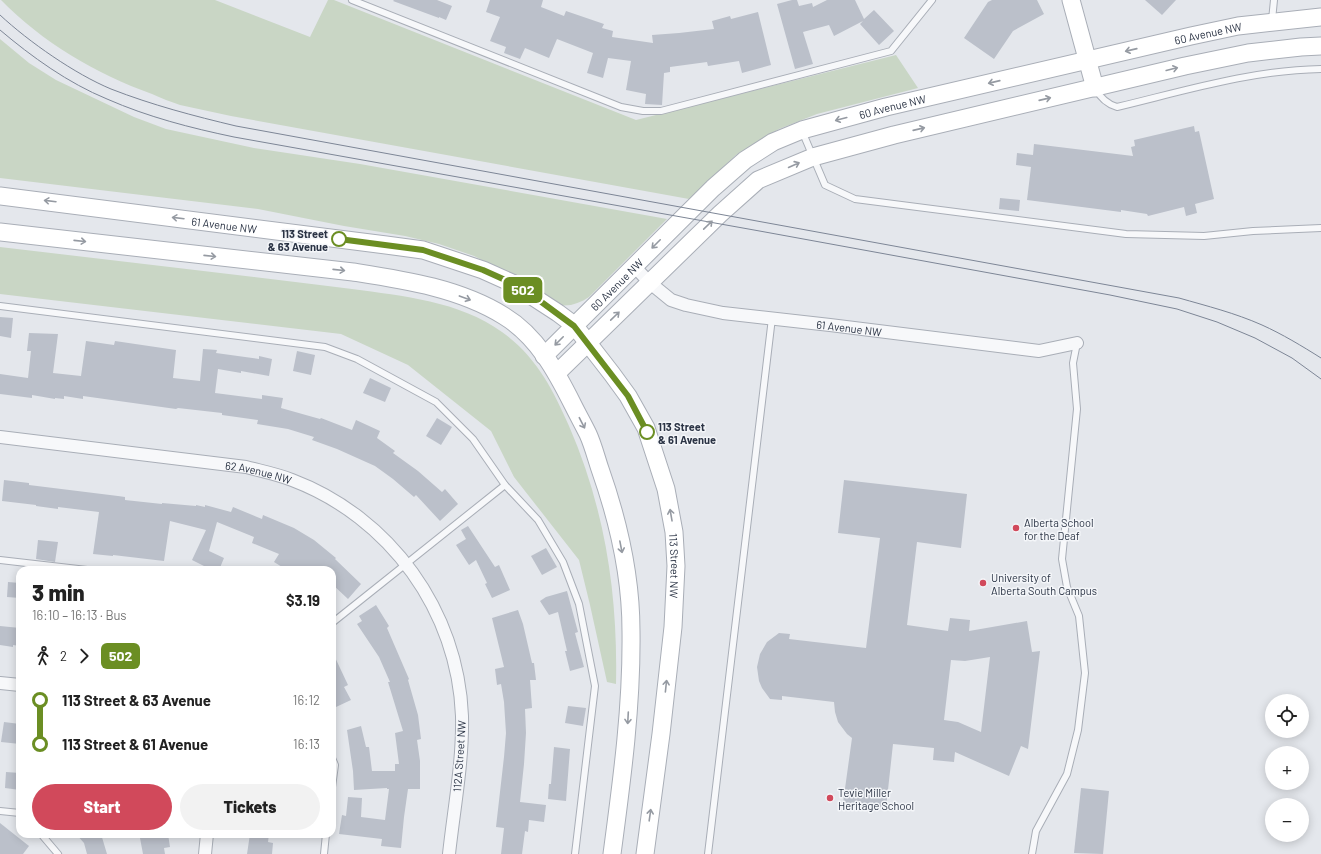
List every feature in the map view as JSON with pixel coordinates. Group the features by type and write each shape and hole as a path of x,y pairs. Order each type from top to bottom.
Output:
{"main road":[{"path":"1071,0 1095,88"},
{"name":"60 Avenue NW","path":"544,356 702,199 745,160 773,142 802,130 886,107 1191,36 1238,26 1321,18"},
{"name":"60 Avenue NW","path":"557,373 649,282 758,180 812,157 894,135 1185,66 1248,53 1321,46"},
{"name":"61 Avenue NW","path":"0,196 323,236 423,250 483,270 512,283 542,302 574,326"},
{"path":"0,232 353,272 396,279 444,290 476,302 504,316 530,336 557,373 589,436 615,517 626,575 631,629 628,721 612,854"},
{"name":"113 Street NW","path":"574,326 628,396 646,428 666,488 674,532 676,566 673,627 645,854"}],"street":[{"name":"61 Avenue NW","path":"634,266 649,282 671,300 722,313 1039,351 1077,343"},
{"name":"62 Avenue NW","path":"0,437 246,468 286,478 314,490 355,514 392,546 430,599 447,636"},
{"name":"112A Street NW","path":"447,636 457,674 460,693 462,736 461,758 449,854"},
{"path":"0,683 16,685"},
{"path":"205,854 207,838"}],"lane":[{"path":"352,0 621,107 643,111 655,111 669,109 891,51 932,0"},
{"path":"1272,22 1274,0"},
{"path":"1095,88 1104,100 1110,105 1117,107 1222,81 1309,69 1321,69"},
{"path":"802,130 812,157 825,184 855,199 1126,234 1204,236 1253,231 1321,228"},
{"path":"0,306 326,347 357,359 436,402 473,439 505,486 538,520 563,562 579,604 595,686 575,854"},
{"path":"708,854 772,318"},
{"path":"1032,854 1036,831 1067,774 1078,730 1085,672 1079,616 1067,587 1062,559 1077,409 1073,363 1077,343"},
{"path":"336,620 505,486"},
{"path":"0,560 52,566"},
{"path":"0,810 16,812"},
{"path":"45,838 58,854"},
{"path":"324,854 326,838"}],"green space":[{"path":"1,0 215,0 310,37 328,0 334,0 636,120 896,55 918,88 817,114 779,129 736,155 689,199 231,116 180,105 131,86 90,67 34,30"},
{"path":"0,39 29,63 56,80 134,117 166,129 254,148 360,164 667,219 589,297 575,304 558,305 511,275 474,256 439,244 405,236 258,209 0,178"},
{"path":"0,247 328,286 411,298 468,313 502,332 524,351 542,374 549,386 569,426 592,489 607,552 612,585 615,617 616,684 607,682 579,560 514,477 491,431 408,365 341,334 0,294"}],"building":[{"path":"437,0 452,6 446,20 393,1"},
{"path":"490,0 543,0 541,7 564,16 566,11 604,24 602,28 613,31 612,37 653,43 652,35 714,29 712,21 730,16 731,19 758,12 771,65 742,73 739,61 708,66 707,62 670,67 670,72 664,73 662,105 645,104 646,94 626,90 631,61 608,58 603,78 587,73 593,53 557,39 549,58 525,48 520,59 504,53 506,47 490,41 500,17 486,12"},
{"path":"797,0 799,6 812,3 813,7 827,0 855,0 864,19 874,10 894,31 879,45 860,24 863,21 834,36 829,25 803,32 813,64 795,69 777,4"},
{"path":"992,0 1037,0 1044,14 1013,31 994,59 964,38 988,2"},
{"path":"1145,0 1176,0 1162,15"},
{"path":"1194,126 1195,132 1199,131 1214,199 1195,204 1197,213 1186,216 1184,207 1148,216 1147,214 1121,210 1121,212 1027,200 1031,167 1016,165 1017,153 1033,155 1034,144 1133,156 1131,147 1135,146 1134,140"},
{"path":"1000,198 1020,200 1019,211 999,209"},
{"path":"0,317 13,318 11,338 0,336"},
{"path":"29,333 58,334 53,373 81,376 86,341 114,345 115,341 176,350 173,378 200,381 203,349 217,350 216,353 259,359 259,356 272,359 269,376 218,369 215,393 262,399 262,395 283,398 281,408 320,419 321,418 352,430 356,420 380,431 377,438 395,451 393,453 418,471 442,492 445,489 458,504 440,521 416,495 414,497 375,466 337,449 312,440 314,437 288,429 257,424 258,420 222,415 222,413 176,409 83,396 83,399 64,396 64,399 55,399 32,395 32,398 0,394 0,374 28,378 31,351 27,351"},
{"path":"297,351 315,355 311,375 293,371"},
{"path":"370,378 391,388 385,402 363,393"},
{"path":"437,418 452,427 441,445 426,436"},
{"path":"4,480 29,483 29,485 125,497 125,500 162,504 196,505 205,507 205,505 231,512 233,507 262,519 263,515 294,528 314,540 336,558 335,559 361,584 348,599 336,588 336,566 280,566 274,562 279,554 252,543 254,537 217,522 209,551 224,558 221,566 204,566 192,560 206,530 170,521 164,561 93,554 99,512 58,507 58,509 2,501"},
{"path":"844,480 967,494 961,548 917,542 907,625 948,631 950,618 970,620 969,631 1027,621 1032,652 1040,651 1028,749 1021,746 1009,776 955,752 954,762 933,760 934,748 893,744 886,808 843,803 852,738 838,722 834,702 782,696 782,700 770,699 762,688 759,681 757,667 760,654 767,642 779,633 790,634 789,639 866,648 880,538 838,533","holes":["990,657 981,732 958,722 944,720 951,660 965,661"]},
{"path":"468,526 495,567 499,565 510,590 492,598 485,584 487,583 476,560 469,565 456,545 466,539 461,530"},
{"path":"38,540 58,542 55,562 36,559"},
{"path":"546,548 557,567 542,575 531,556"},
{"path":"8,582 16,583 16,598 7,597"},
{"path":"567,591 578,632 575,633 584,667 570,671 558,612 549,615 540,601 546,597"},
{"path":"376,605 389,626 387,628 409,679 408,680 418,715 421,739 417,740 420,761 420,789 408,789 401,848 381,846 382,839 339,834 342,815 346,816 348,797 362,798 361,817 385,820 389,789 354,790 353,771 347,730 361,726 366,747 369,747 372,771 395,771 395,764 399,764 395,733 403,731 388,682 390,682 379,657 357,624 362,621 359,616"},
{"path":"518,610 523,624 532,663 534,663 536,680 530,680 532,708 525,709 526,733 520,802 546,805 544,822 529,820 528,832 525,831 522,854 501,854 504,828 496,827 506,733 501,684 497,685 495,669 504,667 492,618"},
{"path":"0,626 16,628 16,645 13,645 13,647 0,645"},
{"path":"336,660 348,685 344,687 351,700 336,707"},
{"path":"568,706 586,708 583,726 565,723"},
{"path":"4,722 16,724 16,744 1,742"},
{"path":"554,747 570,749 566,801 548,799 549,784 551,784"},
{"path":"6,772 16,773 16,789 5,788"},
{"path":"1081,788 1109,791 1103,854 1074,853"},
{"path":"0,823 16,836 16,838 19,838 29,846 23,854 0,854"},
{"path":"80,838 102,838 107,854 87,854 84,843"},
{"path":"140,838 169,838 170,847 164,848 165,854 143,854"},
{"path":"249,838 268,838 268,842 273,843 272,854 247,854"}],"tram line":[{"path":"0,15 38,46 97,83 173,110 236,126 1179,298 1231,313 1262,325 1292,340 1321,358"},
{"path":"0,30 51,69 93,93 154,117 186,126 234,137 754,230 1110,295 1177,309 1217,322 1255,338 1292,358 1321,379"}],"bus line":[{"name":"502","path":"339,239 423,250 483,270 512,283 536,298 574,326 628,396 647,432"}],"place":[{"name":"113 Street & 63 Avenue","path":"339,239"},
{"name":"113 Street & 61 Avenue","path":"647,432"},
{"name":"Alberta School for the Deaf","path":"1016,528"},
{"name":"University of Alberta South Campus","path":"983,583"},
{"name":"Tevie Miller Heritage School","path":"830,798"}]}
